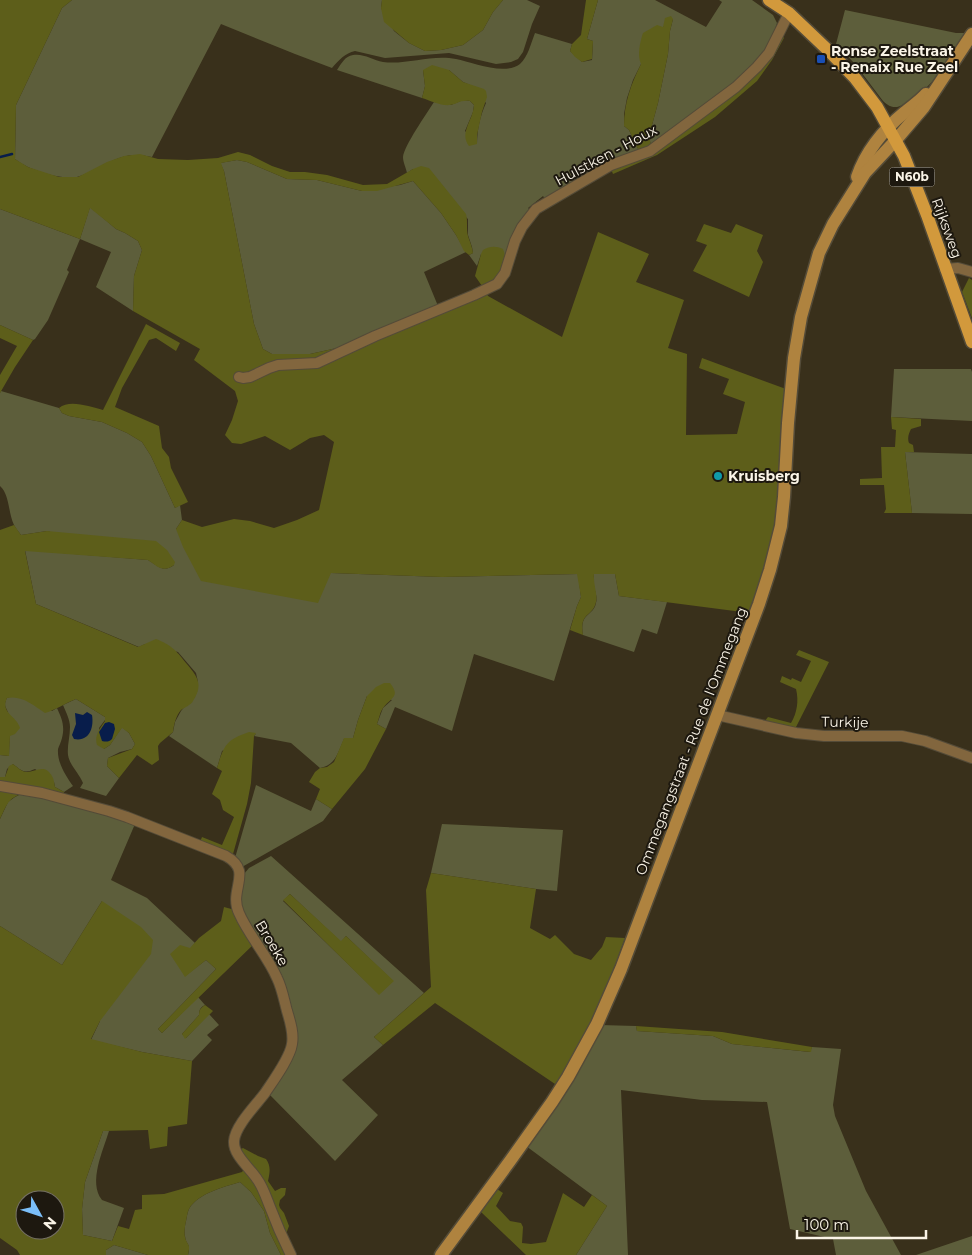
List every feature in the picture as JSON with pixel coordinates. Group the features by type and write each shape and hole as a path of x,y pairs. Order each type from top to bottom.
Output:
{"main road":[{"name":"N60b","path":"769,0 789,13 855,78 888,127"},
{"path":"942,79 972,34"},
{"name":"Ommegangstraat - Rue de l'Ommegang","path":"850,195 862,163 872,146 888,127 942,79"},
{"name":"Ommegangstraat - Rue de l'Ommegang","path":"441,1255 552,1102 597,1024 717,715 770,570 778,542 783,513 792,374 801,317 819,254 833,224 865,173 924,107 942,79"},
{"name":"Rijksweg","path":"888,127 905,160 927,215 972,342"}],"street":[{"name":"Hulstken - Houx","path":"239,377 250,377 278,365 317,363 497,284 505,273 522,226 536,209 611,165 650,151 736,86 769,53 789,13"},
{"path":"946,269 958,268 972,272"},
{"name":"Turkije","path":"717,715 796,733 824,736 902,736 925,741 972,758"},
{"name":"Broeke","path":"0,786 42,793 127,817 226,856 234,860 238,866 240,873 235,897 238,912 277,978 293,1039 290,1054 266,1092 237,1130 234,1144 238,1154 259,1181 291,1255"}],"green space":[{"path":"72,0 382,0 381,8 394,31 409,43 425,51 441,50 463,45 483,30 493,12 503,0 527,0 540,6 523,52 518,59 496,64 449,53 385,58 355,51 345,55 332,68 221,24 152,157 131,155 122,157 80,176 68,178 40,172 15,159 16,105 62,8"},
{"path":"598,0 655,0 706,27 722,2 719,0 752,0 773,15 777,23 771,42 762,56 743,77 651,146 649,136 658,103 673,19 663,27 641,64 627,98 624,126 629,130 639,151 546,200 543,196 528,208 530,210 506,262 481,254 477,266 469,255 473,253 468,235 468,219 413,169 407,173 403,157 411,138 434,102 451,105 463,100 470,101 474,105 473,112 465,131 477,144 479,123 486,103 470,85 463,82 449,70 423,70 425,86 422,98 337,70 345,59 357,55 392,63 447,58 506,69 520,64 525,58 535,33 572,44 570,51 582,62 592,60 593,41 587,39"},
{"path":"845,10 956,33 965,33 942,69 926,88 902,105 891,107 883,101 855,64 836,44"},
{"path":"237,160 247,162 287,179 317,180 362,191 413,181 441,213 466,252 424,272 438,306 337,348 310,354 272,354 263,349 254,324 224,171 220,163"},
{"path":"90,207 116,229 138,241 142,250 134,276 133,311 96,287 111,252 80,239"},
{"path":"0,209 80,239 67,270 69,272 48,320 35,339 33,340 0,325"},
{"path":"894,369 971,369 972,421 891,417"},
{"path":"1,391 59,408 62,413 69,416 102,422 142,442 151,456 175,508 180,505 182,520 176,529 331,573 442,577 578,574 581,597 554,681 474,654 452,731 395,707 386,729 377,724 383,708 392,700 367,696 353,738 344,739 336,757 330,764 320,768 291,743 254,736 256,734 222,751 217,768 169,736 173,732 175,722 181,711 197,692 198,682 196,673 178,652 145,644 139,647 36,604 25,550 148,560 164,569 174,565 47,531 21,535 14,525 6,494 0,486"},
{"path":"905,452 972,454 972,514 912,513"},
{"path":"594,574 615,574 619,596 667,602 657,634 642,629 634,652 583,635 583,622 592,611 596,600 593,582"},
{"path":"13,696 25,699 52,711 57,708 63,726 63,734 58,749 60,764 73,786 64,792 55,787 54,782 35,769 23,771 13,764 7,769 5,777 0,777 0,755 9,756 10,720 5,703 7,698"},
{"path":"76,699 105,717 99,728 104,749 110,745 122,727 129,733 135,744 132,749 108,758 107,766 119,778 106,796 80,788 83,783 69,759 70,724 63,705"},
{"path":"256,785 311,811 316,799 332,809 323,821 242,867 235,858"},
{"path":"21,794 36,796 135,824 111,880 147,898 195,943 190,949 185,976 206,960 216,969 158,1029 162,1033 198,997 205,1005 200,1009 199,1015 182,1034 186,1038 209,1014 219,1025 207,1035 212,1040 192,1061 91,1040 100,1021 102,901 62,965 0,926 0,819 8,802"},
{"path":"442,824 563,830 557,891 431,873"},
{"path":"271,856 424,993 374,1037 383,1045 342,1080 378,1115 335,1161 268,1093 281,1074 293,1022 239,902 244,874 249,868","holes":["290,894 341,942 346,936 393,981 379,994 283,901"]},
{"path":"600,1025 636,1026 637,1031 713,1036 732,1044 810,1052 812,1047 841,1049 833,1105 835,1116 866,1191 901,1255 836,1255 833,1239 790,1229 767,1102 702,1100 621,1090 628,1255 576,1255 607,1206 526,1146"},
{"path":"103,1131 109,1131 96,1176 98,1193 102,1200 124,1208 112,1241 83,1235 82,1209 85,1182"},
{"path":"240,1182 251,1192 264,1211 270,1233 281,1255 188,1255 189,1246 185,1231 187,1215 193,1203 205,1195"},
{"path":"972,1236 972,1255 916,1255"},
{"path":"114,1245 148,1255 106,1255 106,1250"}],"shaded area":[{"path":"0,0 72,0 62,8 16,105 15,159 28,167 59,177 78,177 107,162 124,156 140,154 158,159 188,160 218,158 238,152 250,155 272,166 290,172 327,175 363,185 387,184 421,166 429,168 466,214 467,233 473,253 469,255 464,251 441,213 413,181 377,191 362,191 317,180 287,179 247,162 237,160 221,163 254,324 263,349 272,354 310,354 337,348 482,286 475,276 481,254 483,250 493,247 503,249 505,262 502,272 485,290 488,296 562,337 598,232 649,254 636,282 684,300 668,348 687,354 686,435 737,434 745,402 723,394 729,379 699,368 702,358 786,389 776,516 769,558 750,613 619,596 615,574 594,574 596,602 583,622 583,635 570,630 581,597 577,574 442,577 331,573 318,603 201,581 176,529 182,520 202,527 234,519 250,521 274,528 319,510 334,442 324,435 310,438 290,450 265,436 241,444 232,443 225,435 238,401 235,391 194,360 200,349 133,311 134,276 142,250 138,241 116,229 90,208 80,239 0,209"},
{"path":"382,0 503,0 493,12 483,30 463,45 441,50 425,51 409,43 384,22 381,8"},
{"path":"586,0 598,0 587,39 593,41 592,59 582,62 570,51 572,44 581,35"},
{"path":"671,16 673,19 668,54 649,136 651,146 639,151 629,130 624,126 625,109 629,94 641,64 639,53 641,40 643,33 657,25 663,27 665,18"},
{"path":"780,33 784,38 772,60 757,81 715,117 657,155 613,174 611,169 655,151 735,91"},
{"path":"432,65 449,70 463,82 486,91 487,97 477,135 477,144 469,146 465,136 474,105 470,101 447,105 422,98 425,86 423,70"},
{"path":"704,224 731,233 736,224 763,235 757,251 763,262 749,297 693,271 707,245 696,241"},
{"path":"969,278 972,280 972,318 962,292"},
{"path":"146,324 180,343 176,351 156,338 149,340 122,388 115,407 159,426 162,448 169,457 171,468 188,502 175,508 151,456 142,442 102,422 69,416 62,413 59,408 64,405 74,404 103,410"},
{"path":"0,325 33,340 0,393 0,375 17,346 0,338"},
{"path":"891,417 921,419 921,426 911,429 908,439 909,443 913,445 914,452 905,452 912,513 884,513 886,509 884,485 860,485 860,479 882,478 881,447 895,447 896,430 892,429"},
{"path":"14,525 21,535 47,531 156,541 167,550 175,562 174,565 164,569 148,560 25,551 36,604 138,647 156,639 161,641 176,651 196,676 199,685 196,695 191,704 179,712 173,732 158,746 159,760 152,765 137,755 119,778 107,766 108,758 132,749 135,744 129,733 122,728 110,745 104,749 97,745 97,735 105,721 105,717 76,699 45,713 22,699 7,698 5,703 7,711 20,728 15,734 10,736 9,756 0,755 0,530"},
{"path":"799,650 829,662 795,729 764,722 768,717 791,723 793,719 797,702 796,689 780,682 782,676 801,682 811,661 796,655"},
{"path":"384,683 390,683 395,691 394,697 382,710 377,724 386,729 365,769 332,809 316,799 320,789 309,782 320,768 327,767 334,762 344,738 353,738 367,696 376,687"},
{"path":"249,732 256,733 254,736 251,783 233,854 200,842 202,837 222,845 234,817 223,810 220,800 212,794 222,771 217,768 227,744"},
{"path":"13,764 25,772 40,769 46,770 53,777 55,787 64,792 63,795 0,783 0,777 5,777 9,766"},
{"path":"0,790 21,794 10,801 0,819"},
{"path":"431,873 536,889 530,928 550,939 555,935 574,954 591,960 602,947 606,937 625,938 618,957 622,958 605,1002 558,1086 435,1003 383,1045 374,1037 431,987 426,890"},
{"path":"290,894 341,941 346,936 394,981 379,995 283,900"},
{"path":"102,901 141,927 153,940 151,954 100,1021 91,1039 142,1052 192,1061 187,1124 168,1127 167,1146 150,1149 148,1130 103,1131 85,1182 82,1209 83,1235 112,1241 118,1226 129,1229 135,1210 142,1209 142,1195 164,1194 242,1172 248,1164 239,1150 243,1148 266,1159 270,1169 268,1181 275,1191 286,1188 285,1195 280,1200 279,1205 289,1226 286,1234 288,1255 281,1255 270,1233 264,1211 251,1192 240,1182 205,1195 193,1203 187,1215 185,1231 185,1237 189,1246 188,1255 148,1255 114,1245 106,1250 106,1255 20,1255 17,1250 0,1238 0,926 62,965"},
{"path":"224,907 235,910 255,943 162,1033 158,1029 216,969 206,960 185,977 170,954 180,945 190,948 199,938 221,921"},
{"path":"205,1005 213,1011 185,1039 182,1034 199,1015 200,1009"},
{"path":"636,1026 722,1032 812,1047 811,1052 732,1044 713,1036 637,1031"},
{"path":"497,1189 503,1193 496,1206 510,1221 521,1223 523,1227 522,1243 546,1242 563,1193 584,1207 592,1195 607,1206 576,1255 526,1255 481,1212"}],"water":[{"path":"87,712 92,715 90,733 84,738 74,739 72,735 76,724 75,713 83,715"},
{"path":"105,723 114,724 115,729 112,739 107,742 102,741 99,732"}],"waterway":[{"path":"0,157 12,154"}],"place":[{"name":"Ronse Zeelstraat - Renaix Rue Zeel","path":"821,59"},
{"name":"Kruisberg","path":"718,476"}]}
